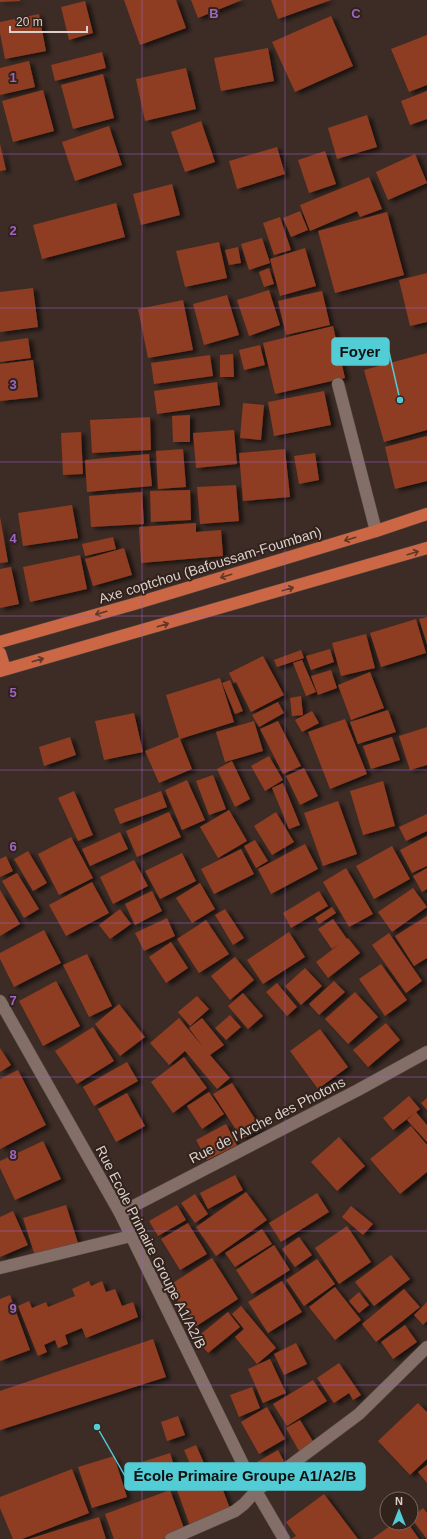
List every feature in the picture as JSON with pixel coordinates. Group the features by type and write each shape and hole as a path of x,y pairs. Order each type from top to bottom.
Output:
{"highway":[{"name":"Axe coptchou (Bafoussam-Foumban)","path":"0,642 142,602 427,514"},
{"path":"0,653 3,670 427,548"}],"street":[{"path":"338,384 376,531"},
{"name":"Rue Ecole Primaire Groupe A1/A2/B","path":"0,1000 120,1213 256,1491 284,1539"},
{"name":"Rue de l'Arche des Photons","path":"120,1213 358,1090 427,1052"},
{"path":"0,1268 131,1236"},
{"path":"171,1539 235,1511 256,1491 359,1414 427,1347"}],"building":[{"path":"0,0 20,0 20,1 0,2"},
{"path":"124,0 176,0 186,28 140,45"},
{"path":"191,0 242,0 198,18"},
{"path":"271,0 331,0 278,19"},
{"path":"85,1 93,33 69,40 61,7"},
{"path":"39,14 46,51 5,59 0,33 0,22"},
{"path":"331,16 353,66 295,92 272,42"},
{"path":"427,35 427,85 409,92 391,49"},
{"path":"268,48 274,81 221,91 214,58"},
{"path":"102,52 106,68 55,81 51,65"},
{"path":"29,61 35,87 0,95 0,68"},
{"path":"186,68 196,109 145,121 136,79"},
{"path":"103,74 114,118 73,129 61,85"},
{"path":"43,90 54,131 13,142 2,101"},
{"path":"427,91 427,119 410,125 401,101"},
{"path":"367,115 377,147 337,159 328,128"},
{"path":"201,121 215,162 185,172 171,132"},
{"path":"109,126 122,165 75,181 62,142"},
{"path":"0,144 6,170 0,171"},
{"path":"277,147 285,174 237,189 229,161"},
{"path":"325,151 336,184 309,193 298,160"},
{"path":"415,154 427,183 388,200 376,172"},
{"path":"369,177 382,209 360,217 357,211 310,231 300,205"},
{"path":"172,184 180,215 141,225 133,194"},
{"path":"116,203 125,237 42,259 33,225"},
{"path":"300,211 308,230 291,237 283,218"},
{"path":"387,212 404,275 335,293 318,231"},
{"path":"280,217 291,250 274,255 263,223"},
{"path":"262,238 270,263 249,270 241,244"},
{"path":"219,242 227,278 185,287 176,251"},
{"path":"238,247 241,263 229,265 225,250"},
{"path":"305,248 316,286 280,296 270,259"},
{"path":"269,268 274,284 264,287 259,272"},
{"path":"427,273 427,322 410,326 399,280"},
{"path":"33,288 38,327 0,332 0,292"},
{"path":"269,290 280,325 249,336 237,300"},
{"path":"322,291 330,325 286,335 278,301"},
{"path":"227,295 239,335 204,345 193,304"},
{"path":"183,300 193,350 148,358 138,309"},
{"path":"333,326 345,378 275,394 263,343"},
{"path":"28,338 31,358 0,362 0,342"},
{"path":"260,345 265,365 244,370 239,350"},
{"path":"427,353 427,430 384,442 364,370"},
{"path":"233,354 234,377 220,377 220,355"},
{"path":"210,355 213,376 154,384 151,363"},
{"path":"33,360 38,397 0,401 0,364"},
{"path":"217,382 220,405 157,414 154,391"},
{"path":"324,391 331,425 274,436 268,402"},
{"path":"243,403 264,405 261,440 240,438"},
{"path":"190,415 190,442 173,442 172,416"},
{"path":"150,417 151,450 92,453 90,420"},
{"path":"234,430 237,464 196,468 193,433"},
{"path":"81,432 83,474 63,475 61,433"},
{"path":"427,436 427,481 395,489 385,447"},
{"path":"183,449 186,487 158,489 156,451"},
{"path":"285,449 290,497 243,501 239,453"},
{"path":"315,453 319,480 299,484 294,456"},
{"path":"149,454 152,486 87,492 85,460"},
{"path":"236,485 239,521 200,524 197,487"},
{"path":"190,490 191,520 151,522 150,491"},
{"path":"142,492 144,524 91,527 89,496"},
{"path":"72,505 78,538 23,546 18,513"},
{"path":"0,517 8,562 0,563"},
{"path":"196,523 196,532 221,530 223,556 141,563 139,527"},
{"path":"113,537 116,549 85,556 82,544"},
{"path":"124,548 132,575 93,586 85,559"},
{"path":"80,555 87,589 30,602 23,567"},
{"path":"11,567 19,604 0,608 0,569"},
{"path":"427,617 427,644 419,619"},
{"path":"416,619 426,653 381,667 370,633"},
{"path":"366,634 375,668 341,676 332,643"},
{"path":"330,649 334,662 311,670 306,656"},
{"path":"301,650 304,658 277,667 274,660"},
{"path":"263,656 284,695 251,712 236,682 234,683 229,673"},
{"path":"302,660 316,692 306,696 293,663"},
{"path":"331,670 337,688 318,695 311,676"},
{"path":"370,672 384,708 351,720 338,685"},
{"path":"220,678 234,722 180,739 192,769 159,783 145,751 179,737 166,695"},
{"path":"230,680 243,711 235,714 222,683"},
{"path":"301,696 303,715 292,716 290,698"},
{"path":"278,702 284,713 259,727 252,715"},
{"path":"388,710 396,732 358,744 350,722"},
{"path":"312,711 319,723 302,732 295,720"},
{"path":"134,713 143,752 104,760 95,721"},
{"path":"345,719 367,774 330,789 308,732"},
{"path":"254,721 263,751 225,762 216,732"},
{"path":"278,721 301,766 283,774 260,729"},
{"path":"427,727 427,765 410,770 399,736"},
{"path":"70,737 76,755 44,766 39,747"},
{"path":"392,737 400,760 371,769 363,746"},
{"path":"269,756 283,780 265,791 251,766"},
{"path":"232,761 250,799 235,807 217,769"},
{"path":"304,768 318,796 300,805 286,776"},
{"path":"213,775 226,809 209,815 196,781"},
{"path":"187,780 205,820 182,830 165,790"},
{"path":"383,781 395,826 363,835 350,791"},
{"path":"283,783 300,825 289,829 272,788"},
{"path":"74,791 93,835 78,841 58,798"},
{"path":"161,791 167,807 120,824 114,809"},
{"path":"338,801 357,854 323,866 304,813"},
{"path":"229,810 247,841 218,858 200,827"},
{"path":"169,812 181,837 137,857 126,831"},
{"path":"276,812 294,842 272,855 254,826"},
{"path":"427,814 427,831 406,841 399,827"},
{"path":"120,832 128,849 90,866 82,849"},
{"path":"427,836 427,866 412,873 400,850"},
{"path":"71,837 93,878 59,895 38,854"},
{"path":"255,840 268,861 256,868 244,846"},
{"path":"305,844 318,869 271,894 258,869"},
{"path":"392,846 410,879 374,899 356,866"},
{"path":"241,849 254,874 214,894 201,869"},
{"path":"28,851 47,883 33,891 14,859"},
{"path":"182,853 196,881 160,899 145,871"},
{"path":"6,856 13,871 0,877 0,859"},
{"path":"134,860 148,886 113,904 100,877"},
{"path":"346,868 373,914 349,927 323,882"},
{"path":"427,868 427,889 422,892 413,876"},
{"path":"17,873 39,909 24,918 2,881"},
{"path":"92,882 109,913 66,936 49,905"},
{"path":"200,883 215,909 192,923 176,898"},
{"path":"413,888 427,907 392,932 378,912"},
{"path":"0,890 20,924 0,936"},
{"path":"152,891 162,911 135,925 125,904"},
{"path":"319,891 328,906 291,928 283,913"},
{"path":"332,907 336,913 319,924 315,918"},
{"path":"120,909 131,924 110,939 99,925"},
{"path":"225,909 244,938 233,945 215,915"},
{"path":"427,916 427,958 414,966 395,936"},
{"path":"167,918 175,936 144,951 135,933"},
{"path":"333,919 347,939 348,938 360,953 328,978 316,962 341,943 332,949 318,929"},
{"path":"206,920 229,954 199,973 177,939"},
{"path":"44,930 61,963 14,987 0,959 0,953"},
{"path":"289,932 305,957 263,984 247,960"},
{"path":"389,933 422,981 406,993 372,945"},
{"path":"171,942 188,968 166,983 149,957"},
{"path":"87,954 112,1006 89,1017 63,965"},
{"path":"235,957 254,980 230,1000 211,976"},
{"path":"381,964 407,1000 385,1016 359,979"},
{"path":"305,968 322,986 301,1005 285,986"},
{"path":"56,981 80,1026 43,1046 19,1001"},
{"path":"334,981 345,992 319,1015 309,1004"},
{"path":"277,983 297,1007 287,1016 266,992"},
{"path":"355,992 378,1017 348,1044 325,1019"},
{"path":"243,993 263,1016 248,1029 228,1006"},
{"path":"197,996 209,1009 190,1026 178,1012"},
{"path":"119,1004 145,1037 120,1056 95,1024"},
{"path":"230,1015 241,1027 226,1040 215,1028"},
{"path":"179,1018 203,1047 189,1028 202,1018 224,1045 210,1055 230,1078 217,1089 185,1051 169,1065 150,1043"},
{"path":"386,1023 400,1040 368,1067 353,1050"},
{"path":"93,1027 114,1061 77,1084 55,1051"},
{"path":"320,1029 348,1067 318,1089 290,1051"},
{"path":"0,1048 11,1065 0,1072"},
{"path":"184,1057 207,1088 173,1113 151,1082"},
{"path":"127,1062 138,1081 94,1106 83,1087"},
{"path":"18,1070 46,1125 0,1149 0,1079"},
{"path":"232,1083 261,1128 242,1139 213,1094"},
{"path":"209,1092 224,1114 202,1129 187,1106"},
{"path":"127,1093 145,1126 116,1142 98,1109"},
{"path":"409,1096 420,1109 393,1130 383,1118"},
{"path":"427,1098 427,1110 421,1103"},
{"path":"416,1112 427,1125 427,1142 407,1120"},
{"path":"226,1124 237,1145 207,1160 196,1140"},
{"path":"411,1126 427,1145 427,1172 400,1194 370,1159"},
{"path":"339,1137 365,1166 337,1191 311,1162"},
{"path":"43,1141 61,1179 15,1200 0,1168 0,1161"},
{"path":"235,1175 243,1190 208,1209 200,1193"},
{"path":"246,1192 267,1220 216,1256 196,1227"},
{"path":"317,1193 329,1212 281,1242 269,1223"},
{"path":"195,1194 208,1214 195,1223 181,1203"},
{"path":"66,1205 78,1243 35,1256 23,1218"},
{"path":"177,1205 186,1220 158,1236 149,1221"},
{"path":"351,1206 373,1224 363,1235 342,1217"},
{"path":"13,1211 28,1245 0,1257 0,1217"},
{"path":"188,1223 207,1254 180,1270 161,1239"},
{"path":"347,1226 371,1262 339,1284 315,1248"},
{"path":"262,1229 272,1244 235,1267 225,1253"},
{"path":"299,1237 312,1255 295,1267 282,1249"},
{"path":"274,1245 290,1270 252,1294 236,1270"},
{"path":"391,1255 410,1279 374,1306 355,1282"},
{"path":"212,1258 238,1299 195,1327 168,1286"},
{"path":"317,1259 335,1284 304,1306 286,1280"},
{"path":"89,1281 91,1286 102,1281 106,1292 115,1289 122,1306 133,1302 138,1317 86,1338 82,1328 65,1335 68,1344 58,1348 55,1340 44,1345 47,1352 38,1356 18,1306 29,1301 32,1308 46,1302 48,1307 75,1296 72,1289"},
{"path":"282,1281 302,1312 268,1333 248,1302"},
{"path":"335,1287 361,1320 335,1340 309,1307"},
{"path":"404,1289 420,1307 376,1342 362,1324"},
{"path":"359,1292 369,1305 359,1313 349,1301"},
{"path":"10,1295 30,1350 0,1361 0,1299"},
{"path":"427,1302 427,1321 423,1325 414,1315"},
{"path":"241,1306 276,1348 257,1364 235,1337 244,1329 232,1314"},
{"path":"228,1312 240,1327 208,1353 196,1338"},
{"path":"405,1325 417,1342 393,1359 381,1342"},
{"path":"153,1339 166,1377 0,1430 0,1391"},
{"path":"296,1343 307,1364 284,1375 274,1354"},
{"path":"270,1359 286,1393 263,1403 248,1369"},
{"path":"339,1363 361,1395 353,1400 349,1393 334,1403 317,1378"},
{"path":"313,1380 327,1401 287,1426 273,1404"},
{"path":"252,1387 260,1408 239,1417 230,1395"},
{"path":"418,1403 427,1412 427,1459 410,1475 378,1441"},
{"path":"267,1407 285,1439 259,1454 241,1422"},
{"path":"178,1416 185,1435 167,1441 161,1422"},
{"path":"300,1420 314,1443 299,1451 286,1428"},
{"path":"196,1445 207,1470 195,1475 184,1450"},
{"path":"278,1450 285,1463 264,1475 257,1462"},
{"path":"170,1453 178,1478 150,1486 142,1462"},
{"path":"114,1456 127,1497 92,1508 78,1467"},
{"path":"427,1465 427,1483 418,1472"},
{"path":"72,1469 89,1513 22,1539 13,1539 0,1508 0,1497"},
{"path":"216,1472 231,1511 190,1526 176,1487"},
{"path":"170,1490 185,1531 163,1539 114,1539 105,1514"},
{"path":"324,1494 358,1539 291,1539 296,1536 286,1522"},
{"path":"423,1508 427,1513 427,1539 419,1528 419,1511"},
{"path":"99,1517 106,1539 29,1539"},
{"path":"383,1531 414,1531 419,1539 372,1539"}],"place":[{"name":"Foyer","path":"400,400"},
{"name":"École Primaire Groupe A1/A2/B","path":"97,1427"}]}
